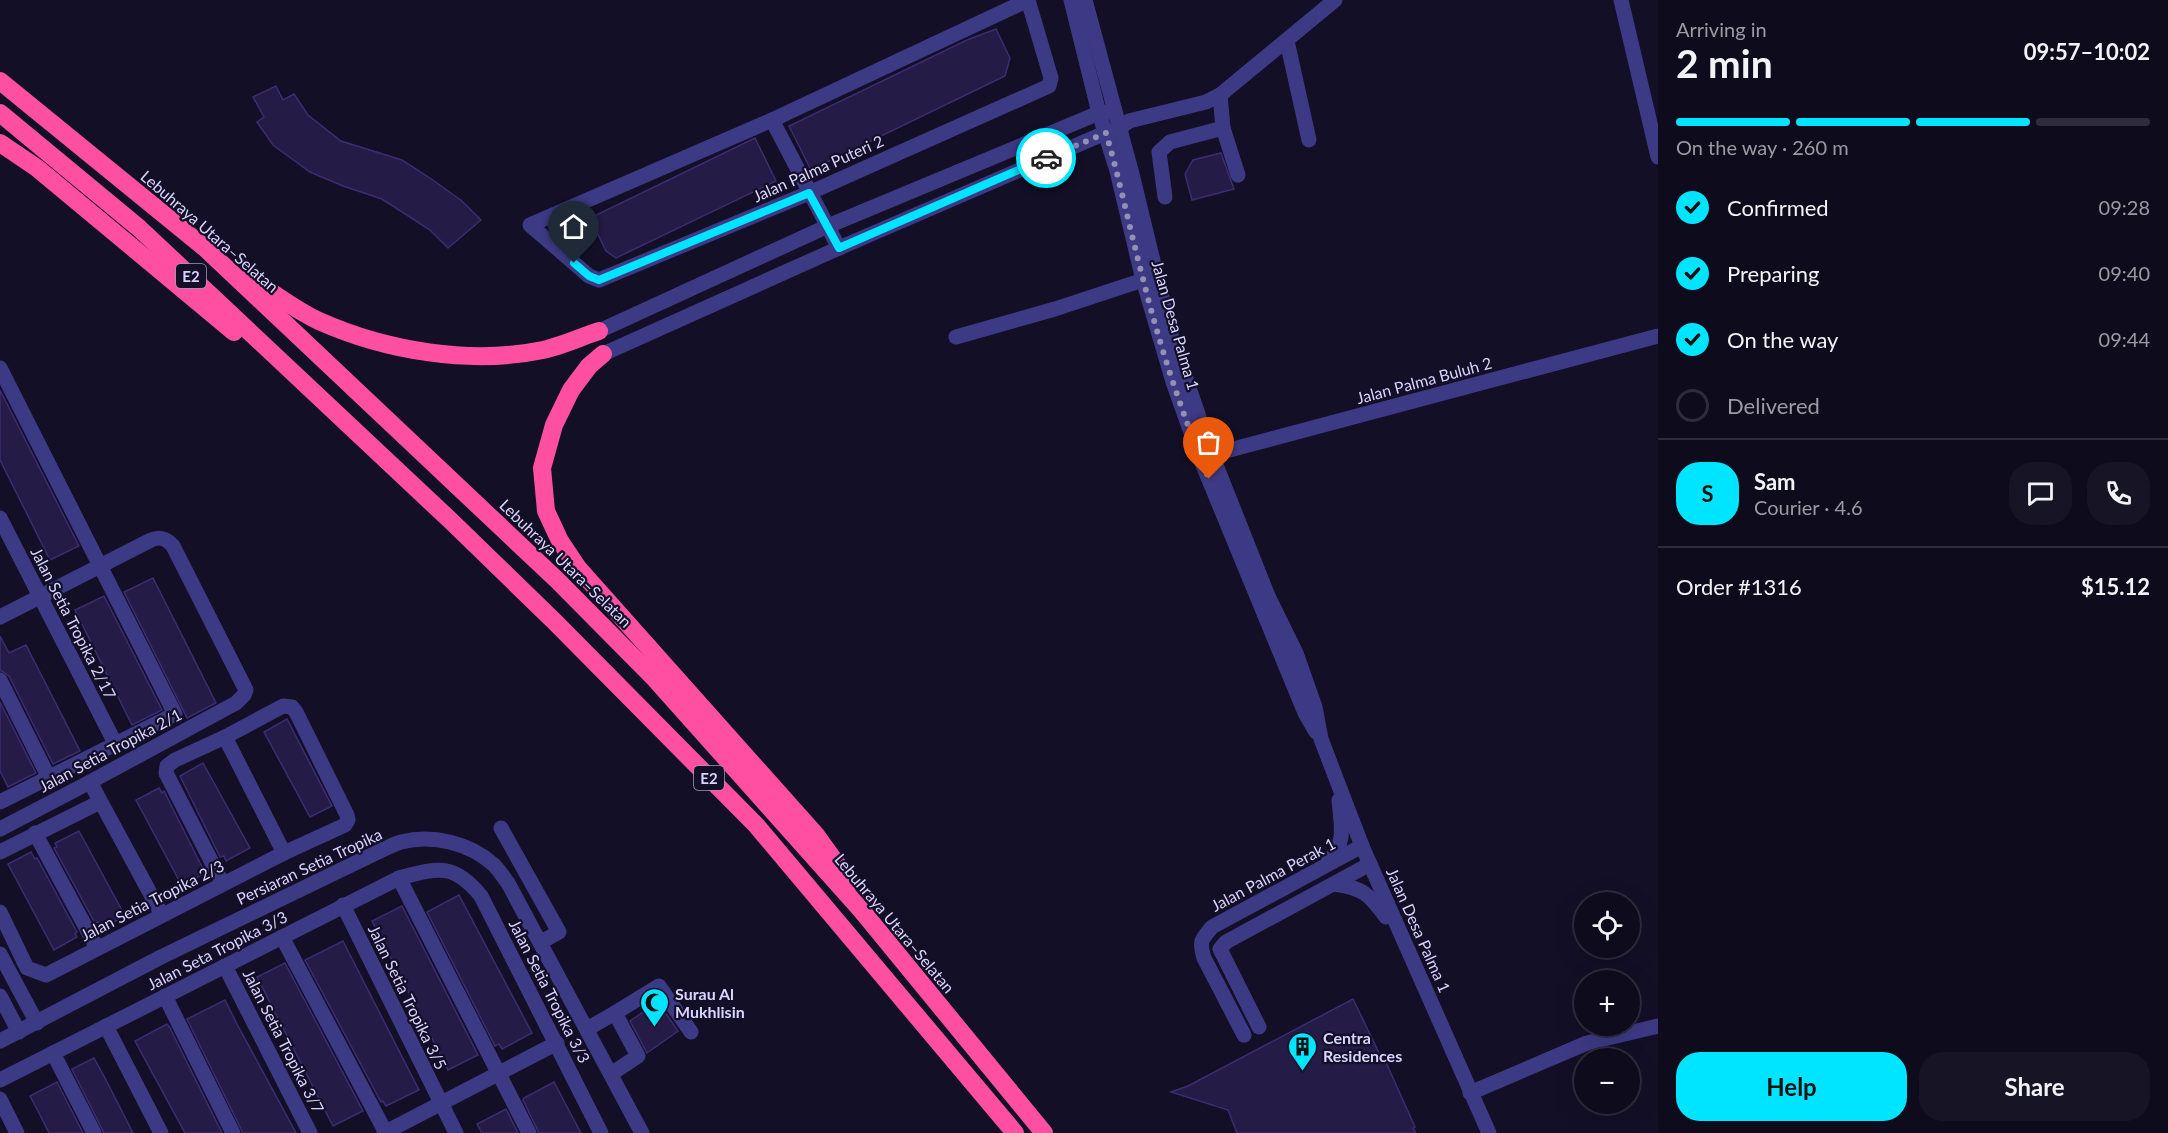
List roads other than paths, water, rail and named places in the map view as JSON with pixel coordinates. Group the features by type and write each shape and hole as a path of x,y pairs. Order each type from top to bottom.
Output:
{"highway":[{"name":"Lebuhraya Utara–Selatan","path":"0,81 206,248 557,579 656,679 862,911 1044,1133"},
{"name":"E2","path":"0,113 139,228 374,448 523,591 756,825 1015,1133"},
{"path":"0,143 37,168 374,448"},
{"path":"206,248 271,292 318,320 363,337 421,352 478,356 543,350 599,331"},
{"path":"603,354 589,366 571,390 554,425 542,468 546,511 560,541 578,568 816,835 839,867 862,911"}],"street":[{"path":"839,248 772,120 1028,0"},
{"name":"Jalan Palma Puteri 2","path":"772,120 530,225 589,276 599,280 809,193 1049,86 1051,78 1028,0"},
{"path":"1071,0 1106,112 1118,128"},
{"path":"1085,0 1106,112"},
{"path":"603,354 839,248 1118,128 1206,102 1220,95 1335,0"},
{"path":"1621,0 1658,157"},
{"path":"1287,41 1309,140"},
{"path":"1220,95 1223,128 1238,176"},
{"path":"599,331 828,226 1106,112"},
{"name":"Jalan Desa Palma 1","path":"1106,112 1118,128 1132,174 1171,335 1206,457"},
{"name":"Jalan Desa Palma 1","path":"1118,128 1117,171 1143,280 1173,382 1268,596 1296,653 1315,707 1321,739 1362,846 1489,1133"},
{"path":"1165,197 1159,152 1170,142 1223,128"},
{"path":"956,337 1055,309 1143,280"},
{"name":"Jalan Palma Buluh 2","path":"1206,457 1658,336"},
{"path":"0,368 175,714 0,802"},
{"name":"Jalan Setia Tropika 2/17","path":"0,518 116,745"},
{"name":"Jalan Setia Tropika 2/1","path":"0,829 236,702 244,695 245,686 173,546 168,541 162,538 151,540 101,566"},
{"path":"0,617 101,566"},
{"path":"0,680 49,778"},
{"name":"Jalan Setia Tropika 2/3","path":"0,912 27,968 46,975 284,853 345,825 348,820 292,707 283,706 225,737"},
{"path":"223,884 166,773 167,766 175,760 225,737 284,853"},
{"path":"90,782 162,915"},
{"path":"1322,868 1337,853 1341,842 1337,782"},
{"path":"0,852 100,802"},
{"path":"501,828 559,932 541,942"},
{"path":"35,833 97,948"},
{"name":"Persiaran Setia Tropika","path":"0,1041 160,957 400,842 440,839 474,851 494,865 508,884 642,1133"},
{"name":"Jalan Palma Perak 1","path":"1244,1035 1204,958 1200,945 1203,937 1212,927 1362,846"},
{"path":"1259,1027 1220,949 1226,942 1370,864"},
{"name":"Jalan Seta Tropika 3/3","path":"0,1080 399,878 436,869 456,873"},
{"name":"Jalan Setia Tropika 3/3","path":"456,873 474,887 481,896 601,1133"},
{"path":"399,878 529,1133"},
{"path":"1334,884 1351,886 1371,896 1404,941"},
{"name":"Jalan Setia Tropika 3/5","path":"343,905 456,1133"},
{"path":"282,937 385,1133 557,1044"},
{"path":"0,954 37,1023"},
{"name":"Jalan Setia Tropika 3/7","path":"225,966 310,1133"},
{"path":"587,1029 659,986 691,1032"},
{"path":"0,996 20,1032"},
{"path":"165,996 233,1133"},
{"path":"1227,1002 1243,996"},
{"path":"611,1074 638,1056 615,1013"},
{"path":"106,1026 160,1133"},
{"path":"1470,1093 1587,1043 1658,1026"},
{"path":"52,1053 94,1133"},
{"path":"0,1099 17,1133"}],"place":[{"name":"Surau Al Mukhlisin","path":"654,1028"},
{"name":"Centra Residences","path":"1302,1072"}]}
